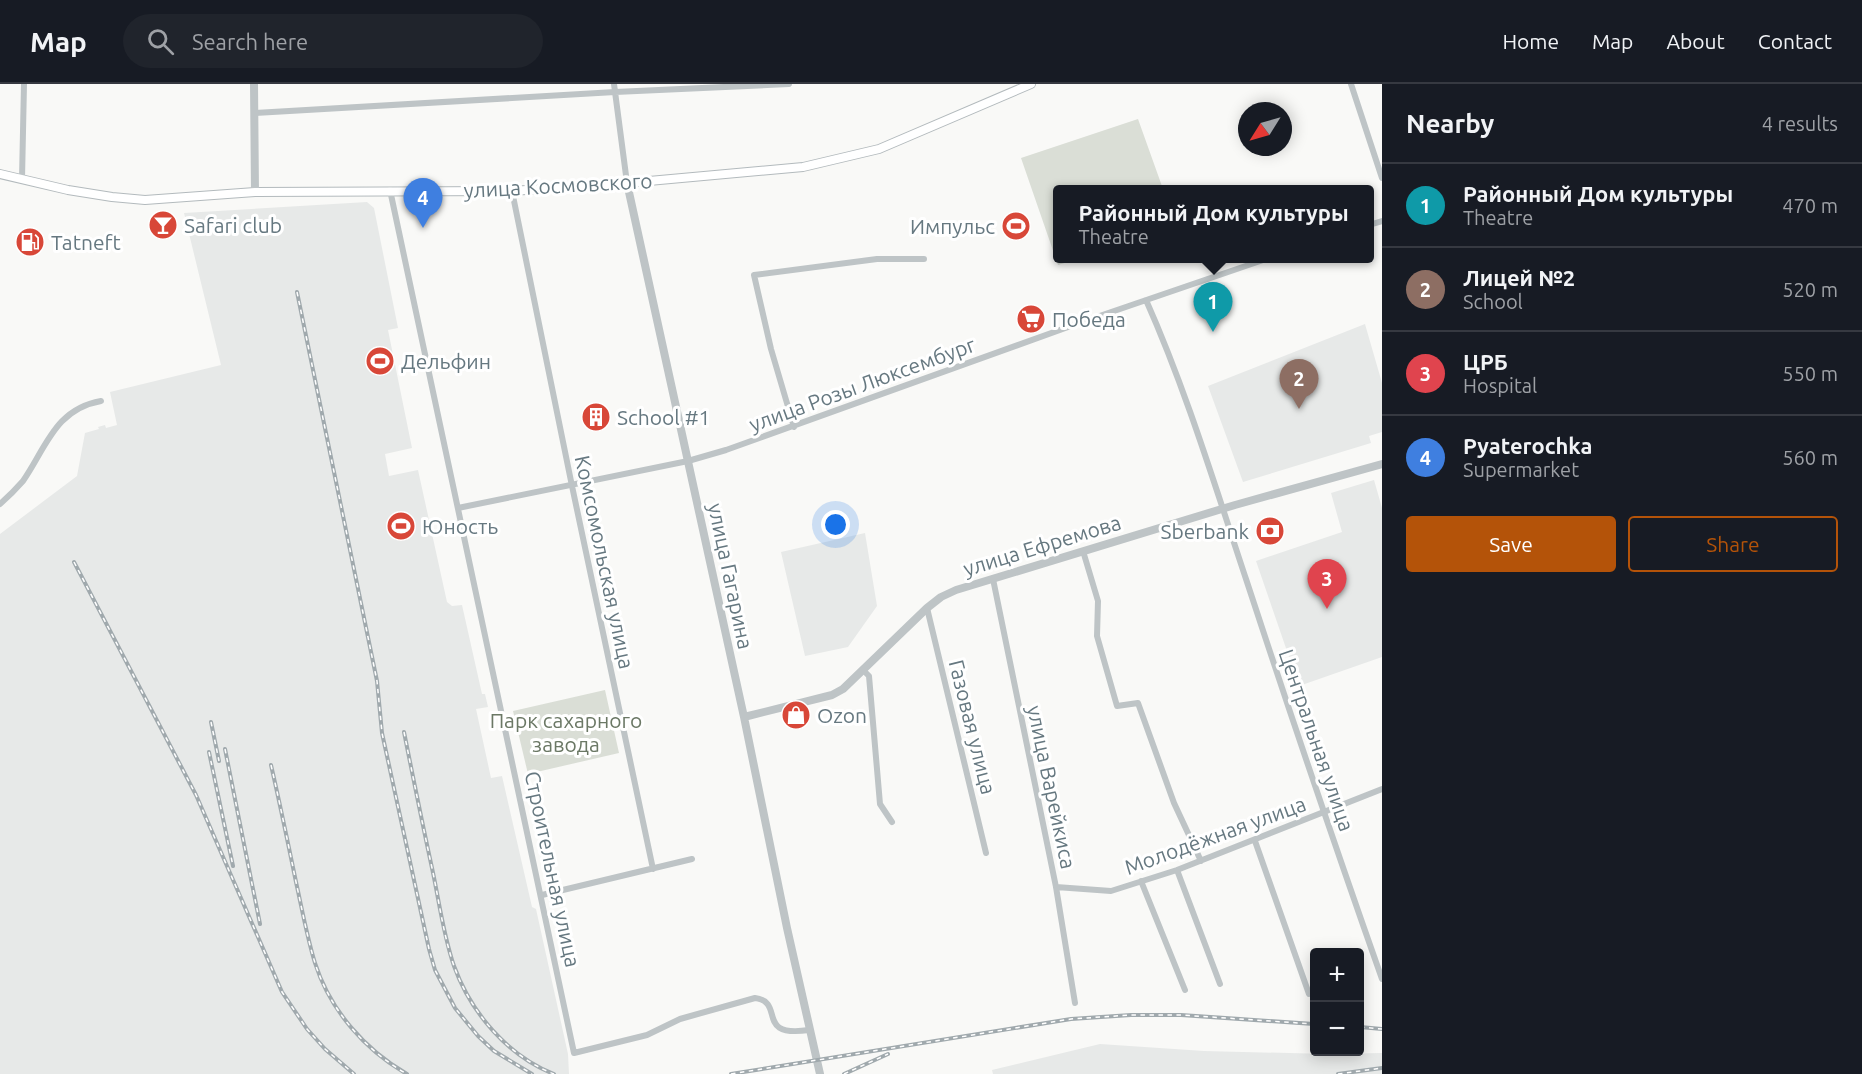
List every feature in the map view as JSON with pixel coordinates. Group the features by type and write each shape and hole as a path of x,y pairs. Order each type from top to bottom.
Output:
{"main road":[{"name":"улица Космовского","path":"0,174 68,190 145,200 255,192 512,191 627,183 803,167 879,149 1031,84"}],"street":[{"path":"21,179 24,84"},
{"path":"254,84 255,192"},
{"name":"улица Гагарина","path":"614,84 627,183 820,1074"},
{"path":"255,113 789,84"},
{"path":"1351,84 1382,178"},
{"name":"Строительная улица","path":"390,190 542,894 574,1053 647,1035 680,1019 755,998 765,1002 775,1023 783,1031 809,1030"},
{"name":"Комсомольская улица","path":"512,191 653,869"},
{"path":"794,427 771,349 754,275 878,259 924,259"},
{"name":"улица Розы Люксембург","path":"458,508 688,461 794,427 1254,263"},
{"name":"Центральная улица","path":"1146,300 1181,390 1223,510 1323,813 1382,979"},
{"path":"0,504 22,481 54,429 67,415 78,407 101,401"},
{"name":"улица Ефремова","path":"744,717 832,695 843,689 927,608 941,597 956,590 1235,505 1382,464"},
{"path":"1083,551 1098,601 1097,636 1117,706 1138,703 1174,803 1201,861"},
{"name":"улица Варейкиса","path":"993,579 1056,887 1075,1003"},
{"name":"Газовая улица","path":"927,608 986,853"},
{"path":"864,671 869,676 880,804 892,822"},
{"name":"Молодёжная улица","path":"1056,887 1111,891 1177,870 1255,841 1382,789"},
{"path":"1255,841 1309,994"},
{"path":"542,894 692,859"},
{"path":"1177,870 1220,984"},
{"path":"1141,881 1185,990"}],"shaded area":[{"path":"367,202 374,208 398,328 388,330 412,448 385,454 389,476 418,470 447,602 452,606 462,605 482,694 485,694 488,707 476,709 491,778 502,776 532,907 536,909 568,1054 569,1074 0,1074 0,534 77,476 85,433 105,425 106,428 117,425 110,392 221,365 184,213"},
{"path":"1365,324 1382,383 1382,432 1369,436 1371,443 1243,482 1208,386"},
{"path":"1374,480 1382,508 1382,657 1299,686 1256,561 1342,532 1331,493"},
{"path":"865,533 877,606 848,647 805,656 781,552"},
{"path":"1100,1044 1204,1051 1310,1054 1310,1056 1364,1056 1364,1053 1382,1053 1382,1074 993,1074 992,1070"}],"green space":[{"path":"1138,119 1162,185 1053,185 1053,251 1021,158"},
{"name":"Парк сахарного завода","path":"605,690 619,753 528,774 513,711"}],"railway":[{"path":"297,292 377,681 382,733 435,970 455,1008 478,1036 494,1051 532,1074"},
{"path":"74,562 196,795 282,992 307,1029 325,1049 354,1074"},
{"path":"211,722 219,761"},
{"path":"404,732 444,929 461,983 470,1000 493,1031 521,1056 554,1074"},
{"path":"225,749 260,924"},
{"path":"209,752 233,866"},
{"path":"271,765 307,933 322,980 340,1012 363,1041 407,1074"},
{"path":"731,1074 1071,1019 1131,1015 1181,1015 1310,1024"},
{"path":"1364,1027 1382,1029"},
{"path":"844,1074 888,1054"},
{"path":"1338,1074 1382,1068"}],"place":[{"name":"Safari club","path":"163,225"},
{"name":"Импульс","path":"1016,226"},
{"name":"Pyaterochka","path":"423,228"},
{"name":"Tatneft","path":"30,242"},
{"name":"Победа","path":"1031,319"},
{"name":"Районный Дом культуры","path":"1213,332"},
{"name":"Дельфин","path":"380,361"},
{"name":"Лицей №2","path":"1299,409"},
{"name":"School #1","path":"596,417"},
{"name":"Юность","path":"401,526"},
{"name":"Sberbank","path":"1270,531"},
{"name":"ЦРБ","path":"1327,609"},
{"name":"Ozon","path":"796,715"}]}
